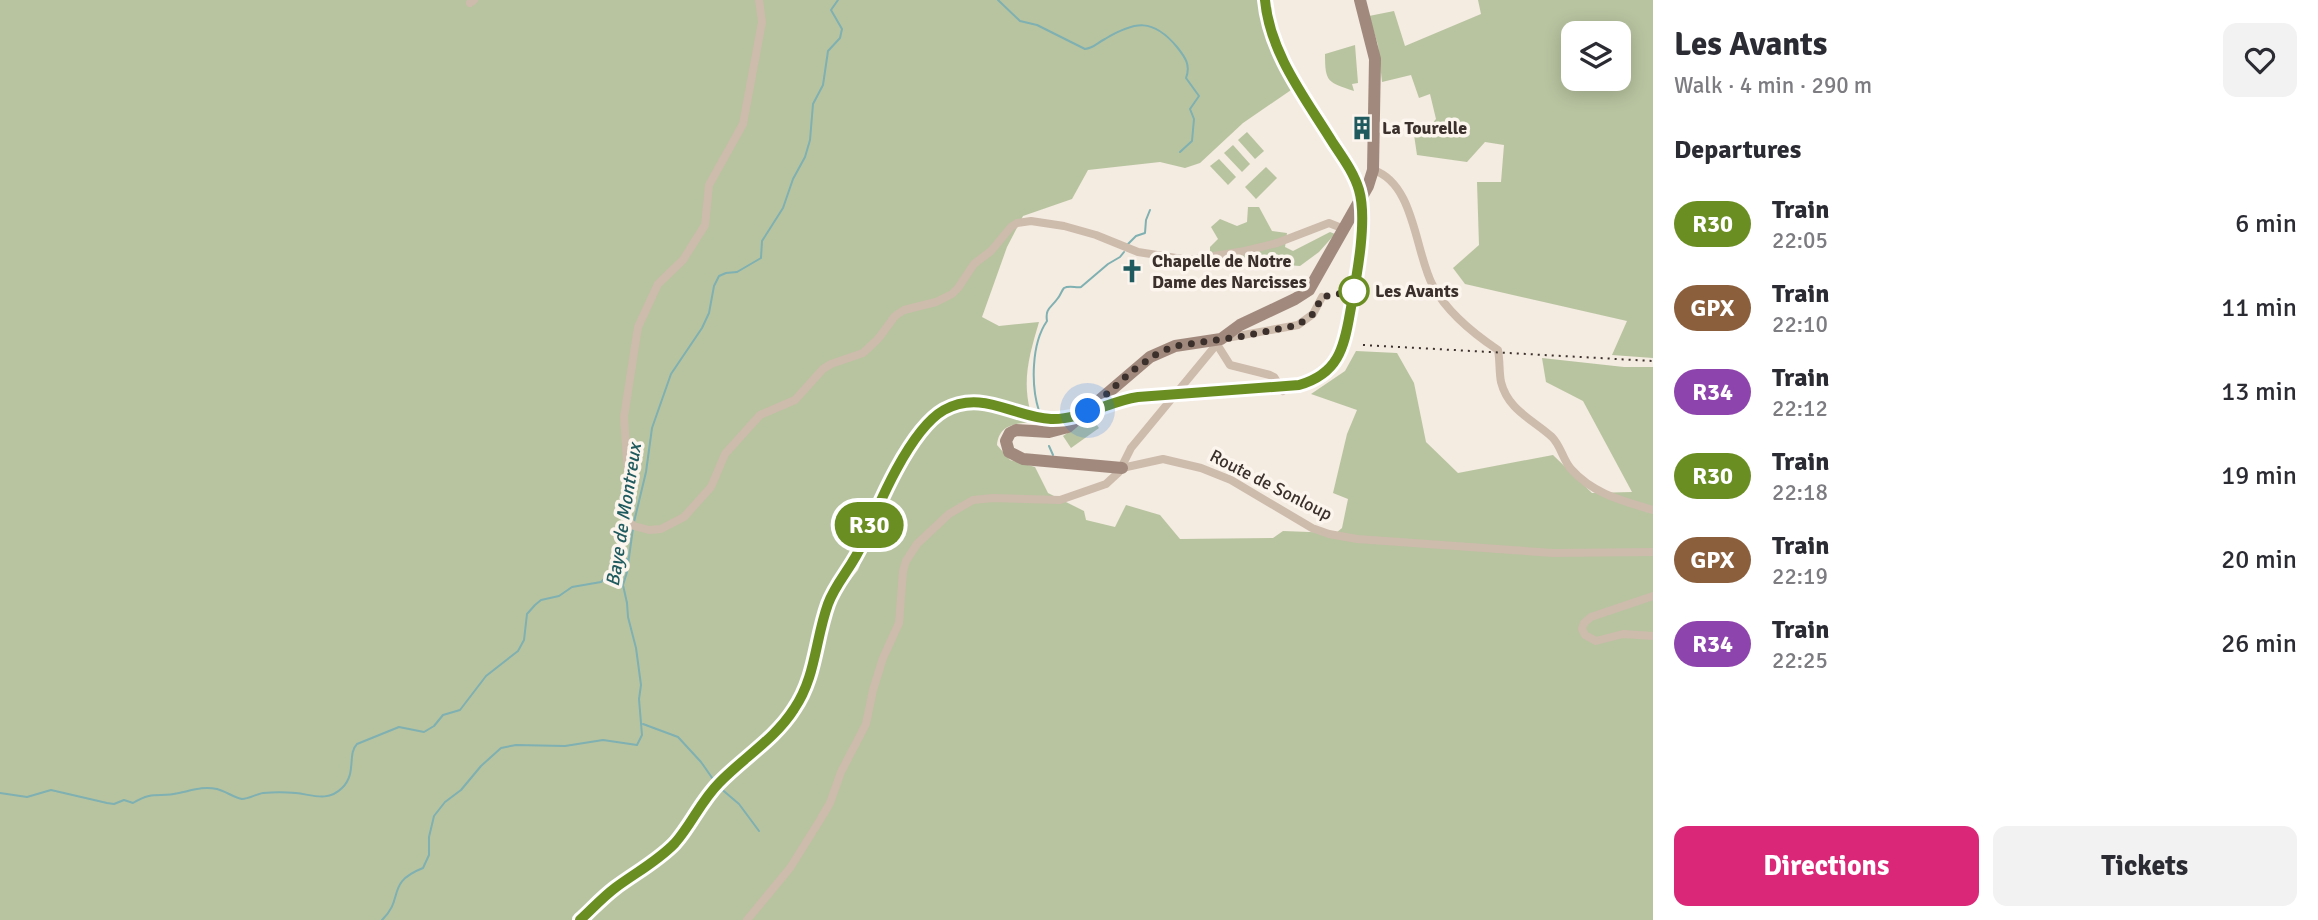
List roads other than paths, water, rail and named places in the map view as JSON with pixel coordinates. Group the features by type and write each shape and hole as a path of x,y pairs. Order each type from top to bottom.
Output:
{"street":[{"path":"759,0 762,22 743,124 709,186 705,225 683,260 658,284 638,327 624,417 628,474 625,511 627,520 634,526 649,530 670,526 692,508 711,487 725,454 760,415 795,400 823,369 831,364 863,353 878,339 895,316 904,310 936,302 951,294 974,264 991,251 1017,223 1031,221 1064,226 1096,235 1138,252 1189,260 1277,243 1329,223 1344,229"},
{"path":"747,920 790,868 830,803 841,772 866,724 883,658 899,623 906,561 933,526 965,503 993,498 1060,500 1106,484 1122,468 1131,448 1219,342 1240,325 1309,290 1368,186 1373,170 1376,66 1360,0"},
{"path":"1373,170 1380,172 1391,182 1406,205 1427,274 1437,293 1476,335 1498,350 1502,385 1512,405 1554,440 1571,469 1594,488 1653,510"},
{"path":"1219,342 1298,325 1313,314 1322,297"},
{"path":"1219,342 1230,365 1274,377 1283,391"},
{"name":"Route de Sonloup","path":"1219,342 1175,346 1158,353 1068,427 1045,432 1019,429 1012,431 1006,441 1011,454 1023,459 1122,468 1158,459 1186,464 1230,480 1312,528 1357,539 1553,553 1653,552"},
{"path":"1653,596 1591,617 1584,622 1582,629 1585,635 1596,640 1623,634 1653,636"}],"waterway":[{"name":"Baye de Montreux","path":"634,522 646,472 652,428 671,374 702,328 719,276 737,272 761,258 762,241 783,208 793,179 805,157 810,140 813,104 823,85 828,51 840,38 842,29 831,10 838,0"},
{"path":"998,0 1020,21 1037,25 1085,49 1135,26 1143,25 1160,31 1185,58 1188,69 1186,78 1199,96 1190,109 1194,119 1192,141 1180,152"},
{"path":"1128,244 1136,236 1145,233 1150,210"},
{"path":"1039,411 1035,390 1035,353 1048,311 1064,288 1081,287 1124,252"},
{"path":"1049,446 1053,455"},
{"name":"Baye de Montreux","path":"382,920 393,905 399,885 423,868 429,855 429,837 434,816 501,748 516,745 565,746 603,740 637,745 642,735 639,699 641,685 623,585 633,528"},
{"path":"0,793 27,797 51,790 114,804 124,800 133,803 152,795 207,788 242,799 271,792 331,795 347,782 357,744 399,727 424,732 434,726 443,715 460,710 486,676 518,651 524,640 527,614 535,605 541,600 559,596 572,587 601,582 616,563 628,559"},
{"path":"643,724 678,737 715,782"},
{"path":"719,787 739,804 759,831"}],"railway":[{"path":"1265,0 1268,20 1281,57 1349,168 1356,181 1362,207 1361,245 1347,330 1335,360 1320,377"},
{"path":"1363,345 1653,361"},
{"path":"831,597 853,564 901,461 915,439 932,420 951,408 984,402 1039,416 1061,418 1081,414 1118,400 1159,394"},
{"path":"787,719 808,683 818,643"},
{"path":"599,901 671,846 716,786 775,733"}],"train":[{"name":"R30","path":"580,920 617,886 653,862 671,846 716,786 775,733 791,714 811,675 824,615 831,597 858,554 875,512 913,442 921,430 941,412 952,406 976,401 999,404 1046,418 1066,418 1126,398 1299,385 1311,382 1333,365 1344,343 1353,301 1358,265 1361,198 1355,179 1282,59 1271,32 1265,0"}],"place":[{"name":"La Tourelle","path":"1362,128"},
{"name":"Chapelle de Notre Dame des Narcisses","path":"1132,271"},
{"name":"Les Avants","path":"1354,291"}]}
